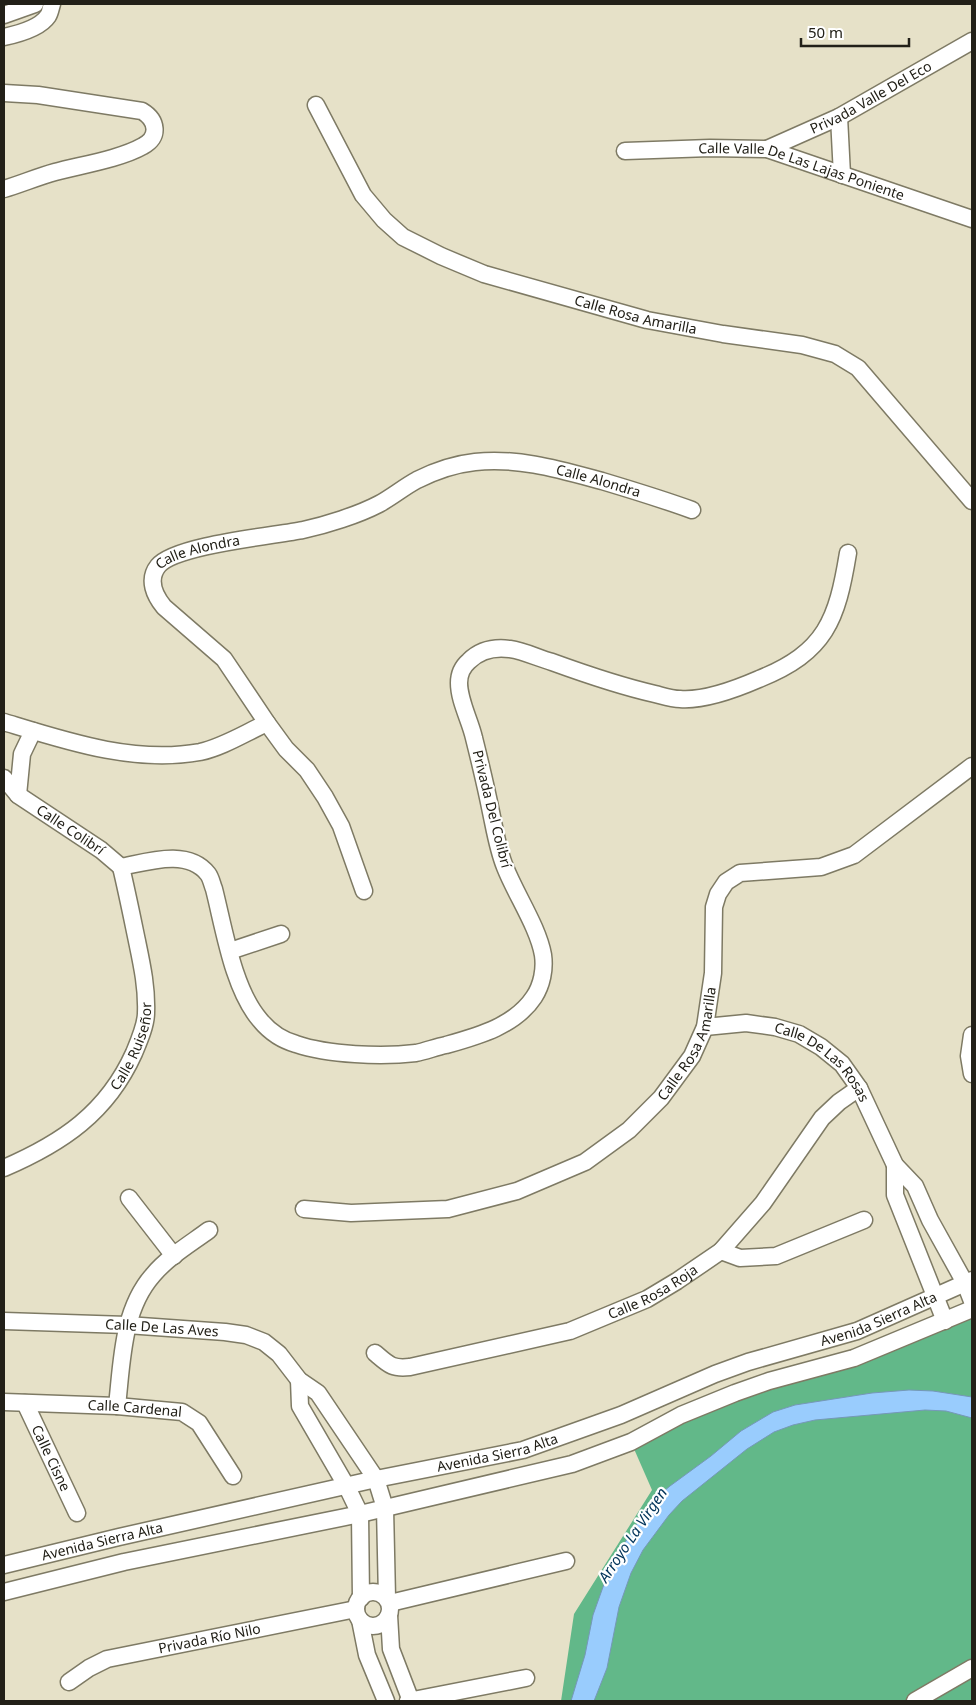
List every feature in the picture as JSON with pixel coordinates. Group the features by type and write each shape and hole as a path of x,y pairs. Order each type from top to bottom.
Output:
{"street":[{"path":"4,15 35,4"},
{"path":"4,37 14,35 37,25 48,16 52,4"},
{"name":"Privada Valle Del Eco","path":"767,149 839,117 972,40"},
{"path":"4,93 38,95 142,111 152,119 156,131 154,136 144,146 128,153 52,173 4,189"},
{"name":"Calle Rosa Amarilla","path":"316,105 363,195 402,238 484,274 647,320 723,334 802,345 835,354 858,368 972,501"},
{"path":"839,117 842,175"},
{"name":"Calle Valle De Las Lajas Poniente","path":"625,151 710,148 767,149 972,219"},
{"name":"Calle Alondra","path":"364,891 341,826 325,796 307,770 286,749 266,723 224,659 164,608 157,598 153,588 153,577 158,566 167,558 182,552 304,529 337,520 378,505 418,479 447,468 475,462 512,461 554,468 663,499 692,510"},
{"name":"Privada Del Colibrí","path":"121,867 160,859 180,859 198,866 208,874 214,889 238,983 246,1001 259,1020 274,1033 293,1043 314,1049 375,1055 418,1052 484,1034 502,1025 522,1011 534,997 542,980 544,967 539,940 505,867 498,844 475,740 459,687 459,677 463,666 471,658 485,650 498,648 513,649 642,691 680,700 710,696 739,688 771,675 815,645 832,619 842,590 848,553"},
{"path":"4,722 110,751 149,755 200,752 219,746 266,723"},
{"path":"18,795 22,754 33,731"},
{"name":"Calle Rosa Amarilla","path":"304,1210 351,1213 448,1209 517,1191 585,1162 630,1130 661,1098 692,1056 705,1027 713,973 714,907 718,894 726,882 740,873 820,867 854,856 972,766"},
{"name":"Calle Colibrí","path":"4,778 18,795 101,850 121,867"},
{"name":"Calle Ruiseñor","path":"4,1168 34,1155 66,1136 94,1112 112,1091 126,1070 137,1045 146,1015 146,986 121,867"},
{"path":"230,951 280,934"},
{"name":"Calle De Las Rosas","path":"705,1027 746,1023 775,1027 799,1034 821,1047 842,1064 859,1088 895,1165 915,1186 930,1220 968,1281 972,1301"},
{"path":"972,1036 969,1056 972,1074"},
{"name":"Calle Rosa Roja","path":"376,1353 390,1366 398,1368 410,1367 570,1332 647,1299 720,1251 763,1203 822,1118 839,1102 859,1088"},
{"name":"Calle De Las Rosas","path":"895,1165 895,1196 945,1320"},
{"path":"129,1198 174,1256"},
{"path":"720,1251 740,1258 776,1256 864,1220"},
{"path":"909,1229 930,1220"},
{"path":"117,1406 127,1325 140,1294 152,1276 174,1256 209,1230"},
{"name":"Avenida Sierra Alta","path":"4,1565 119,1537 376,1480 523,1450 621,1415 715,1374 748,1362 857,1331 968,1281"},
{"name":"Avenida Sierra Alta","path":"4,1592 124,1562 360,1514 572,1464 631,1442 681,1415 735,1393 769,1381 854,1358 972,1309"},
{"name":"Calle De Las Aves","path":"4,1321 127,1325 246,1334 264,1342 279,1354 298,1380 318,1392 376,1480 385,1508 391,1649 410,1701"},
{"path":"298,1380 300,1406 347,1487 360,1514 359,1609 367,1655 386,1701"},
{"path":"672,1394 681,1415"},
{"name":"Calle Cardenal","path":"4,1402 117,1406 182,1412 191,1416 199,1423 233,1476"},
{"name":"Calle Cisne","path":"25,1402 76,1513"},
{"path":"316,1435 337,1423"},
{"path":"389,1605 566,1561"},
{"path":"359,1609 365,1594 376,1592 389,1605"},
{"path":"359,1609 370,1626 376,1626 382,1624 389,1605"},
{"name":"Privada Río Nilo","path":"69,1682 88,1668 107,1659 359,1609"},
{"path":"915,1701 972,1668"},
{"path":"410,1701 526,1678"}],"green space":[{"path":"972,1309 972,1701 561,1701 574,1614 652,1490 631,1442"}],"water":[{"name":"Arroyo La Virgen","path":"909,1390 933,1391 972,1397 972,1418 946,1411 925,1410 815,1420 793,1425 774,1432 747,1449 682,1501 643,1550 631,1573 619,1607 607,1668 594,1701 571,1701 585,1655 593,1615 608,1573 646,1510 658,1496 741,1431 773,1412 795,1405 872,1393"}]}
